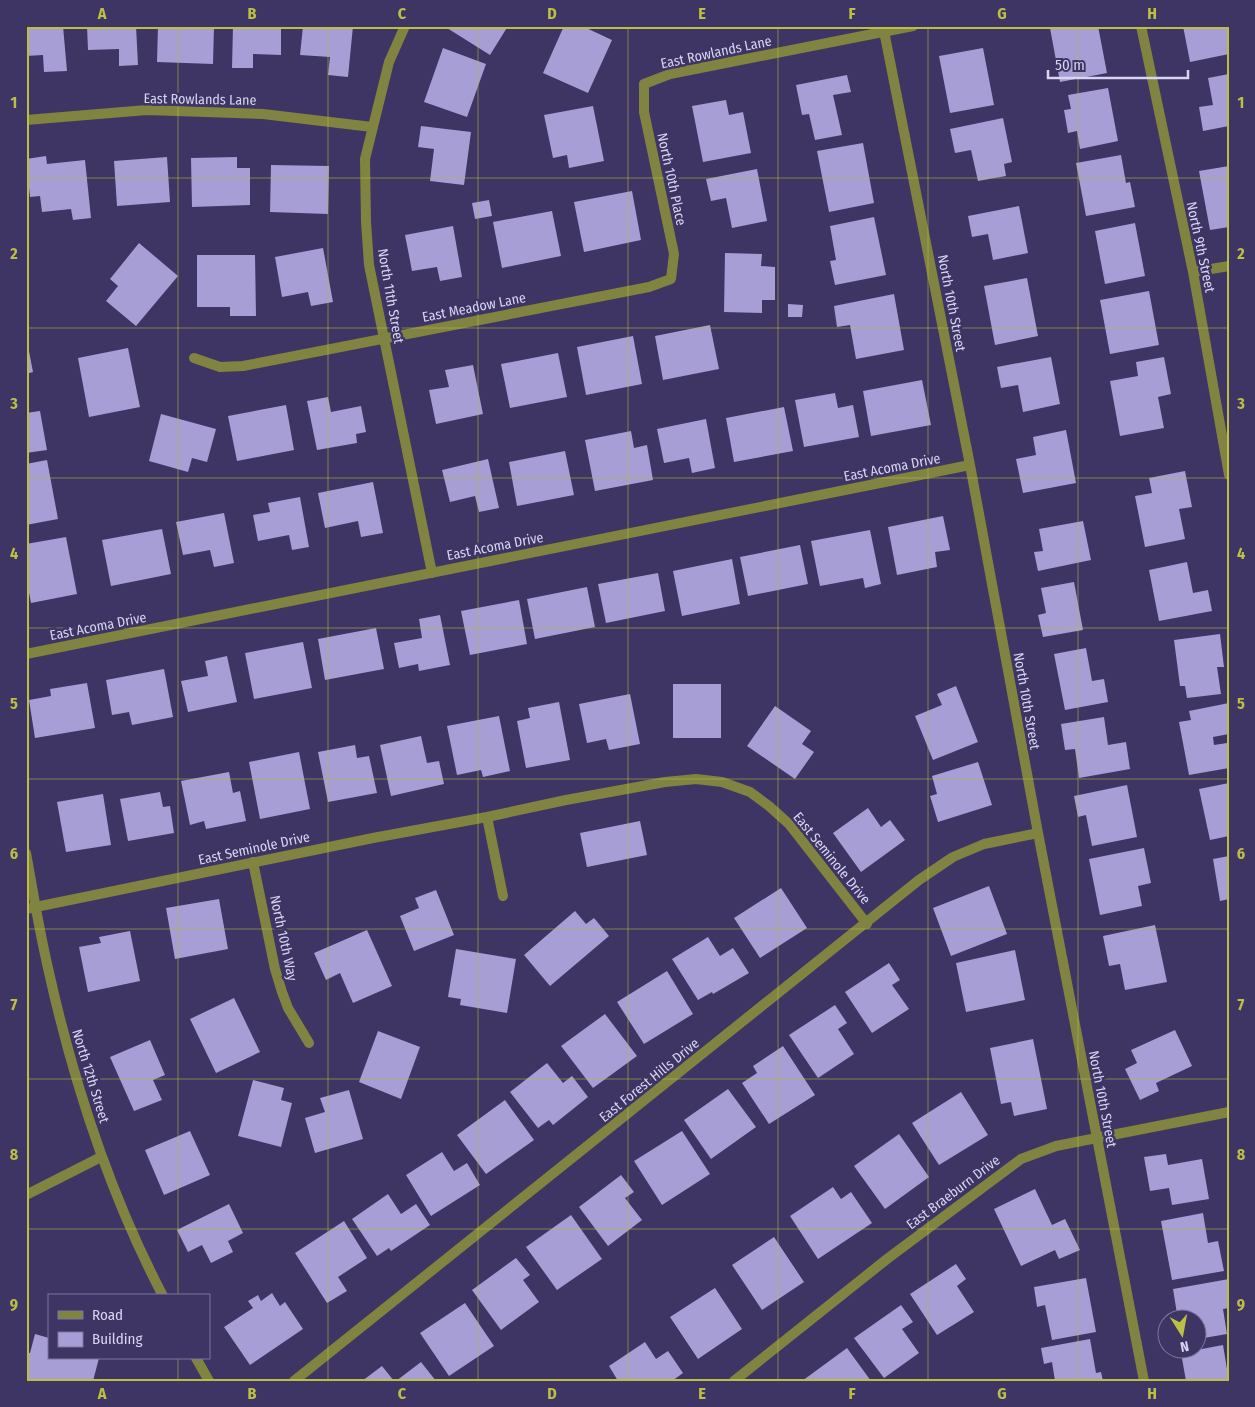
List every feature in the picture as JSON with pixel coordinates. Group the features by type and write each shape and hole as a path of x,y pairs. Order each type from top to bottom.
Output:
{"street":[{"name":"North 11th Street","path":"406,26 389,62 365,159 366,222 369,265 432,573"},
{"name":"East Rowlands Lane","path":"644,84 670,74 884,29 913,26"},
{"name":"North 9th Street","path":"1141,26 1193,272 1229,474"},
{"name":"North 10th Street","path":"884,29 970,465 1038,833 1144,1381"},
{"name":"North 10th Place","path":"644,84 644,112 674,254 671,279"},
{"name":"East Rowlands Lane","path":"26,120 147,110 263,114 372,127"},
{"path":"1193,272 1229,266"},
{"name":"East Meadow Lane","path":"194,358 220,366 243,366 649,287 671,279"},
{"name":"East Acoma Drive","path":"26,654 970,465"},
{"name":"East Seminole Drive","path":"31,908 373,838 665,782 696,780 722,782 750,792 769,806 789,824 867,924"},
{"path":"487,817 503,896"},
{"name":"East Forest Hills Drive","path":"294,1381 867,924 919,880 953,857 984,844 1038,833"},
{"name":"North 12th Street","path":"26,853 31,908 63,1030 101,1157 144,1260 162,1294"},
{"name":"North 10th Way","path":"253,862 275,969 282,992 288,1008 309,1043"},
{"name":"East Braeburn Drive","path":"734,1381 895,1253 1020,1159 1056,1146 1096,1137 1229,1112"},
{"path":"26,1195 101,1157"},
{"path":"197,1360 209,1381"}],"building":[{"path":"63,26 67,71 44,72 43,55 26,56 26,27"},
{"path":"87,26 136,26 138,65 119,66 119,49 88,50"},
{"path":"158,26 214,26 213,64 157,62"},
{"path":"233,26 281,26 281,55 253,54 253,68 232,68"},
{"path":"303,26 353,26 348,77 328,75 330,57 300,55"},
{"path":"448,26 508,26 490,55 447,28"},
{"path":"564,26 582,26 612,40 588,93 543,73"},
{"path":"1061,26 1098,26 1107,73 1060,82 1050,28"},
{"path":"1183,26 1229,26 1229,54 1190,62"},
{"path":"443,48 486,64 467,117 424,102"},
{"path":"983,48 994,105 950,113 939,56"},
{"path":"1229,74 1229,126 1203,131 1199,107 1213,105 1208,78"},
{"path":"847,75 851,92 833,95 842,135 815,140 809,114 802,115 796,85"},
{"path":"1108,88 1118,141 1080,149 1077,131 1068,133 1064,110 1071,109 1068,95"},
{"path":"726,100 729,115 743,112 751,153 703,162 692,106"},
{"path":"593,106 604,161 569,168 567,155 553,158 544,115"},
{"path":"1003,118 1012,162 1004,164 1006,176 978,181 971,150 955,153 950,129"},
{"path":"421,126 471,132 464,185 430,181 434,149 418,147"},
{"path":"863,143 874,203 829,212 817,151"},
{"path":"1121,155 1126,183 1130,182 1135,207 1086,216 1076,163"},
{"path":"46,156 47,164 85,160 91,218 73,220 71,209 42,212 40,196 30,197 26,159"},
{"path":"167,157 170,202 117,206 114,161"},
{"path":"237,157 237,168 250,168 250,205 192,207 191,158"},
{"path":"271,165 329,166 328,214 270,212"},
{"path":"1229,166 1229,227 1210,230 1199,171"},
{"path":"757,169 767,221 732,228 726,198 711,201 706,179"},
{"path":"632,191 641,240 584,252 574,202"},
{"path":"489,200 492,216 475,219 472,203"},
{"path":"1019,206 1028,253 993,260 988,234 972,237 968,216"},
{"path":"552,211 561,256 502,268 493,222"},
{"path":"874,217 886,275 835,285 830,261 836,260 830,226"},
{"path":"1135,223 1145,276 1105,284 1095,231"},
{"path":"453,226 462,277 440,281 437,267 412,271 405,235"},
{"path":"139,243 178,276 136,326 106,301 118,286 110,279"},
{"path":"323,248 333,302 311,306 308,292 282,297 275,257"},
{"path":"725,253 762,254 761,266 775,267 775,300 762,300 762,313 724,312"},
{"path":"197,255 255,255 256,316 230,316 230,307 197,307"},
{"path":"1027,278 1038,336 995,345 984,286"},
{"path":"1149,291 1159,345 1110,354 1100,300"},
{"path":"894,294 904,350 856,359 850,325 837,327 834,306"},
{"path":"788,304 803,305 802,317 788,317"},
{"path":"710,325 719,369 663,380 655,336"},
{"path":"633,336 642,384 586,395 577,347"},
{"path":"26,342 33,372 26,374"},
{"path":"128,348 140,407 89,417 78,358"},
{"path":"558,353 567,397 510,408 501,364"},
{"path":"1051,357 1060,404 1023,412 1018,385 1001,388 997,367"},
{"path":"1164,357 1171,394 1158,397 1164,428 1120,436 1110,381 1138,376 1136,362"},
{"path":"473,365 483,414 436,424 429,390 449,387 445,370"},
{"path":"922,380 931,425 871,436 863,391"},
{"path":"835,393 838,408 853,405 859,437 804,447 795,400"},
{"path":"328,397 331,412 361,406 366,432 356,434 357,443 317,450 307,401"},
{"path":"286,405 294,450 237,461 228,416"},
{"path":"784,407 793,451 734,462 726,418"},
{"path":"40,411 47,450 26,453 26,413"},
{"path":"161,414 216,429 207,462 192,458 188,472 149,461"},
{"path":"706,419 715,468 692,473 689,458 664,463 657,429"},
{"path":"1066,430 1076,483 1023,493 1016,459 1036,455 1033,437"},
{"path":"631,431 634,448 647,445 653,480 595,491 585,440"},
{"path":"565,451 574,495 517,506 509,462"},
{"path":"488,459 499,508 479,512 475,496 450,502 442,470"},
{"path":"47,460 58,519 26,525 26,464"},
{"path":"1185,471 1192,507 1179,509 1185,539 1145,547 1135,496 1152,493 1149,478"},
{"path":"373,482 383,533 361,537 358,521 325,528 318,493"},
{"path":"300,497 309,547 292,550 289,535 258,541 253,515 270,512 268,503"},
{"path":"224,513 234,563 214,567 210,550 183,555 176,522"},
{"path":"943,516 950,550 935,552 937,567 897,575 888,527"},
{"path":"1083,521 1091,560 1038,571 1034,552 1043,551 1039,529"},
{"path":"162,529 171,574 111,586 102,540"},
{"path":"870,530 881,584 865,588 863,578 820,586 811,541"},
{"path":"66,537 77,594 31,603 26,577 26,544"},
{"path":"800,545 808,584 748,596 740,557"},
{"path":"732,559 740,604 682,616 673,571"},
{"path":"1187,562 1193,593 1208,590 1212,611 1159,621 1149,570"},
{"path":"658,573 665,611 606,623 598,584"},
{"path":"1074,582 1083,630 1043,637 1038,615 1046,613 1041,588"},
{"path":"587,587 595,627 535,639 527,599"},
{"path":"519,600 527,644 470,655 461,611"},
{"path":"440,615 450,665 419,671 418,664 399,668 394,643 422,638 419,619"},
{"path":"376,628 384,669 325,680 318,639"},
{"path":"1220,634 1224,667 1217,667 1221,694 1187,698 1185,686 1180,686 1174,640"},
{"path":"303,642 312,688 254,699 245,653"},
{"path":"1086,648 1092,681 1104,679 1108,702 1065,710 1054,654"},
{"path":"227,656 237,702 188,712 181,681 208,676 205,661"},
{"path":"164,669 173,717 132,725 129,712 112,715 106,680"},
{"path":"87,683 95,728 35,738 29,700 51,696 50,689"},
{"path":"673,684 721,684 721,738 673,738"},
{"path":"956,686 978,742 933,760 915,716 942,705 937,694"},
{"path":"630,694 640,744 609,750 606,739 587,743 579,704"},
{"path":"559,702 570,760 526,768 517,721 530,718 528,708"},
{"path":"1229,703 1229,734 1213,737 1214,745 1227,743 1229,768 1189,775 1179,722 1191,720 1189,711"},
{"path":"775,706 811,731 802,744 814,752 795,779 747,746"},
{"path":"499,716 510,771 483,777 481,770 457,775 447,726"},
{"path":"1104,717 1108,745 1126,742 1130,769 1079,778 1075,749 1065,750 1061,724"},
{"path":"421,736 427,763 439,761 444,784 391,796 380,745"},
{"path":"355,745 357,758 369,756 377,793 328,802 318,752"},
{"path":"299,752 310,809 260,819 249,762"},
{"path":"978,762 992,805 938,822 930,796 937,794 932,776"},
{"path":"229,772 233,793 240,791 246,821 206,829 204,821 190,825 181,781"},
{"path":"1229,783 1229,836 1210,840 1199,789"},
{"path":"1127,785 1137,837 1092,846 1086,815 1078,817 1074,796"},
{"path":"160,792 163,807 170,806 174,833 128,841 120,799"},
{"path":"103,794 111,845 66,852 57,802"},
{"path":"868,808 881,827 890,820 905,840 861,872 833,833"},
{"path":"640,821 647,855 587,867 580,833"},
{"path":"1144,848 1151,883 1138,886 1142,906 1100,915 1089,859"},
{"path":"1229,856 1229,899 1220,901 1213,859"},
{"path":"989,886 1007,934 951,956 933,908"},
{"path":"781,888 807,928 760,958 734,918"},
{"path":"436,890 454,935 414,951 400,916 419,908 415,898"},
{"path":"219,899 228,949 175,959 166,908"},
{"path":"575,911 586,924 594,918 609,936 550,986 524,955"},
{"path":"1155,925 1167,982 1125,990 1120,964 1109,966 1103,936"},
{"path":"367,930 392,986 353,1003 340,973 326,980 314,953"},
{"path":"130,931 140,981 88,992 79,947 101,943 99,937"},
{"path":"708,937 720,956 733,948 749,973 713,994 712,992 698,1000 672,959"},
{"path":"456,949 516,959 507,1013 460,1005 461,999 448,997"},
{"path":"1015,950 1025,1000 966,1012 956,963"},
{"path":"889,963 900,980 892,985 909,1009 872,1033 845,992"},
{"path":"667,971 693,1014 644,1044 617,1002"},
{"path":"234,998 260,1052 216,1073 190,1019"},
{"path":"835,1005 847,1023 838,1029 854,1054 818,1078 789,1035"},
{"path":"605,1014 637,1056 593,1088 561,1046"},
{"path":"1175,1030 1192,1066 1156,1083 1159,1091 1140,1100 1125,1069 1137,1063 1131,1050"},
{"path":"378,1031 420,1047 401,1099 359,1082"},
{"path":"1033,1039 1047,1109 1014,1116 1011,1102 1001,1104 990,1048"},
{"path":"150,1040 165,1075 153,1080 162,1100 134,1111 110,1057"},
{"path":"783,1046 815,1095 769,1124 742,1083 757,1073 753,1066"},
{"path":"547,1063 563,1083 572,1076 588,1097 553,1125 549,1120 538,1128 510,1092"},
{"path":"253,1080 284,1088 281,1100 292,1103 281,1147 238,1136"},
{"path":"728,1089 756,1127 711,1159 684,1120"},
{"path":"349,1090 363,1139 315,1153 305,1118 325,1112 320,1098"},
{"path":"961,1092 988,1135 939,1165 912,1123"},
{"path":"505,1100 534,1140 486,1174 457,1135"},
{"path":"190,1131 210,1175 164,1195 145,1150"},
{"path":"682,1131 710,1174 662,1205 634,1161"},
{"path":"899,1134 929,1177 885,1209 854,1166"},
{"path":"442,1152 454,1171 467,1163 480,1185 431,1216 406,1175"},
{"path":"1166,1154 1168,1165 1202,1159 1209,1199 1172,1205 1169,1188 1150,1191 1144,1157"},
{"path":"621,1175 634,1192 625,1198 642,1220 608,1246 579,1207"},
{"path":"833,1187 841,1199 851,1192 872,1223 818,1259 790,1216"},
{"path":"1035,1189 1052,1225 1065,1219 1080,1250 1059,1259 1055,1250 1021,1266 994,1209"},
{"path":"388,1194 401,1214 416,1204 430,1225 391,1251 389,1248 377,1256 352,1219"},
{"path":"229,1204 243,1233 228,1241 233,1252 211,1263 202,1245 188,1252 177,1230"},
{"path":"1203,1213 1208,1243 1218,1241 1224,1271 1172,1280 1161,1221"},
{"path":"571,1215 602,1259 557,1290 526,1247"},
{"path":"344,1221 367,1258 338,1277 347,1291 327,1303 295,1253"},
{"path":"774,1237 804,1282 762,1310 732,1265"},
{"path":"516,1258 530,1275 523,1280 539,1302 501,1330 472,1290"},
{"path":"956,1264 966,1279 957,1286 974,1312 937,1335 910,1294"},
{"path":"1086,1278 1096,1332 1052,1340 1045,1305 1037,1307 1034,1287"},
{"path":"1229,1279 1229,1308 1223,1309 1227,1334 1208,1337 1208,1310 1176,1310 1173,1289"},
{"path":"715,1288 742,1329 698,1359 670,1317"},
{"path":"272,1293 280,1306 285,1302 303,1329 250,1365 224,1327 253,1308 248,1301 258,1295 261,1301"},
{"path":"465,1303 494,1346 449,1376 420,1333"},
{"path":"901,1305 913,1322 902,1329 919,1353 884,1378 854,1338"},
{"path":"35,1334 48,1338 48,1360 98,1360 93,1381 26,1381 26,1352 30,1353"},
{"path":"1090,1339 1096,1373 1101,1372 1103,1381 1055,1381 1052,1362 1044,1364 1041,1348"},
{"path":"645,1342 656,1359 668,1351 683,1373 672,1381 618,1381 609,1366"},
{"path":"1223,1345 1229,1381 1186,1381 1182,1360 1208,1360 1208,1348"},
{"path":"847,1348 871,1381 802,1381"},
{"path":"421,1362 436,1381 396,1381"},
{"path":"382,1366 394,1381 362,1381"}]}
